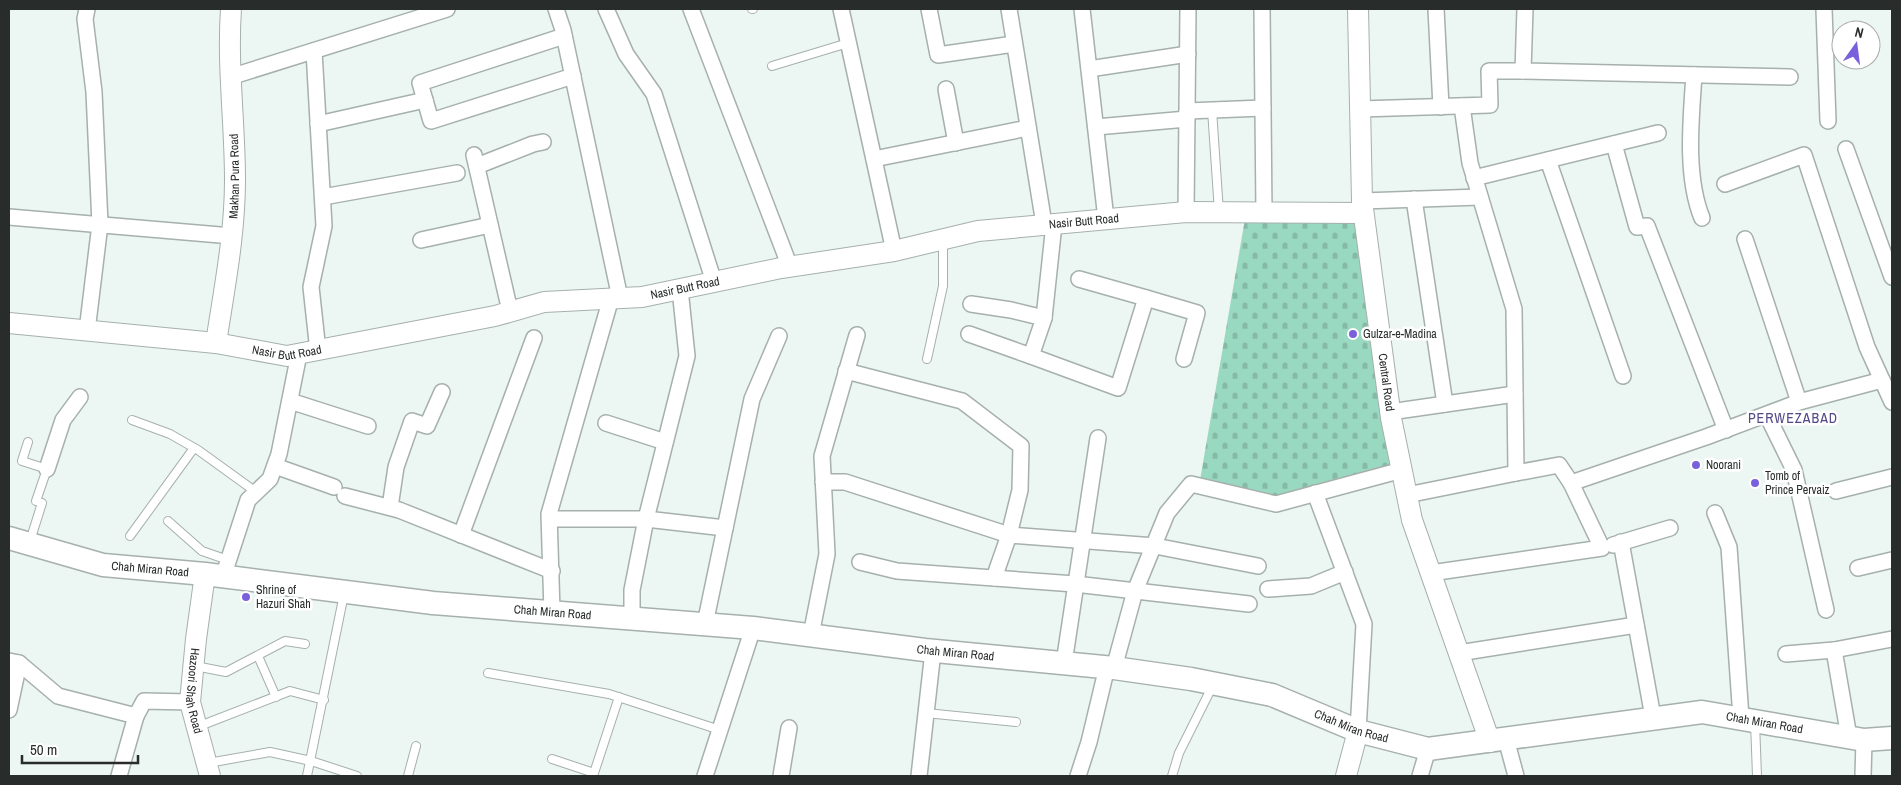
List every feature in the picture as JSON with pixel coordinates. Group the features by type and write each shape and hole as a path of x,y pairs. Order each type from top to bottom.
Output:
{"main road":[{"name":"Chah Miran Road","path":"19,541 103,565 219,570 345,592 433,603 753,628 933,650 1111,668 1214,683 1272,695 1358,731 1428,749 1653,717 1702,712 1856,738 1892,738"}],"street":[{"path":"87,9 85,19 94,92 100,224 87,330"},
{"name":"Makhan Pura Road","path":"216,344 232,236 235,181 228,53 231,9"},
{"path":"230,78 447,9"},
{"path":"552,612 549,514 616,298 573,76 556,9"},
{"path":"606,9 626,54 654,94 714,282"},
{"path":"691,9 790,267"},
{"path":"841,9 894,251"},
{"path":"929,9 938,54 1014,44"},
{"path":"1009,9 1028,128 1049,224 1044,318 1031,356"},
{"path":"1082,9 1106,218"},
{"path":"1186,212 1188,9"},
{"path":"1262,9 1264,212"},
{"name":"Central Road","path":"1358,9 1362,207 1390,412 1412,520 1459,653 1498,740"},
{"path":"1436,9 1440,107"},
{"path":"1523,71 1525,9"},
{"path":"1824,9 1828,121"},
{"path":"564,36 420,83 431,121 573,76"},
{"path":"219,570 248,500 270,479 275,466 290,401 308,353 311,287 324,226 314,51"},
{"path":"1089,69 1188,54"},
{"path":"1360,109 1490,105 1490,71 1790,77"},
{"path":"1694,75 1690,140 1697,206 1702,218"},
{"path":"946,89 956,143"},
{"path":"318,124 424,100"},
{"path":"1462,106 1470,163 1514,309 1516,473"},
{"path":"1096,127 1212,110 1263,108"},
{"path":"874,159 1028,128"},
{"path":"1474,178 1658,133"},
{"path":"510,311 475,160 543,142"},
{"path":"1614,144 1637,227 1647,226 1726,430"},
{"path":"1846,149 1892,277"},
{"path":"1725,184 1804,155 1867,347 1892,402"},
{"path":"1548,160 1623,376"},
{"path":"322,197 457,173"},
{"path":"1362,207 1414,200 1480,197"},
{"path":"1414,200 1444,404"},
{"name":"Nasir Butt Road","path":"9,323 216,344 287,356 510,311 544,302 642,297 790,267 894,251 978,231 1186,212 1264,212 1362,207"},
{"path":"9,217 232,236"},
{"path":"421,240 490,225"},
{"path":"1745,239 1800,402"},
{"path":"1079,279 1198,313 1184,359"},
{"path":"632,618 632,590 646,519 688,356 680,289"},
{"path":"969,334 1118,388 1146,298"},
{"path":"971,304 1011,310 1044,318"},
{"path":"811,635 827,554 822,456 857,335"},
{"path":"705,624 752,399 779,336"},
{"path":"461,535 534,338"},
{"path":"846,371 962,401 1021,446 1020,490 1010,535 994,578"},
{"path":"1571,482 1726,430 1800,402 1882,380"},
{"path":"390,507 396,467 412,421 427,426 442,392"},
{"path":"1390,412 1515,394"},
{"path":"47,469 63,420 80,397"},
{"path":"290,401 368,426"},
{"path":"1767,415 1794,470 1826,610"},
{"path":"606,423 665,442"},
{"path":"1064,663 1098,438"},
{"path":"1407,495 1559,465 1571,482 1602,548"},
{"path":"275,466 339,491 390,507 552,571"},
{"path":"1078,776 1136,591 1168,513 1191,484 1276,504 1402,470"},
{"path":"1836,490 1892,476"},
{"path":"823,482 845,482 1010,535 1155,546 1258,566"},
{"path":"1315,493 1364,624 1358,731 1346,776"},
{"path":"1714,513 1729,547 1748,719"},
{"path":"550,519 646,519 725,528"},
{"path":"1431,574 1602,548 1670,528"},
{"path":"1621,542 1653,717"},
{"path":"1858,568 1892,560"},
{"path":"860,562 897,572 1075,584 1249,604"},
{"name":"Hazoori Shah Road","path":"207,771 190,702 193,666 219,570"},
{"path":"1268,589 1311,586 1345,572"},
{"path":"1459,653 1636,625"},
{"path":"705,776 753,628"},
{"path":"1786,654 1834,650 1892,639"},
{"path":"919,776 933,650"},
{"path":"1834,650 1856,738 1862,776"},
{"path":"9,710 14,662"},
{"path":"14,662 58,696 136,716"},
{"path":"119,776 136,716 144,701 190,702"},
{"path":"781,776 789,728"},
{"path":"1498,740 1516,776"},
{"path":"1420,776 1428,749"}],"lane":[{"path":"772,66 848,43"},
{"path":"1212,110 1219,212"},
{"path":"927,359 943,286 943,239"},
{"path":"132,420 170,434 194,448 256,492"},
{"path":"19,541 42,503 36,501 47,469 22,461 28,442"},
{"path":"130,536 194,448"},
{"path":"168,521 202,551 219,570"},
{"path":"307,776 345,592"},
{"path":"193,666 226,672 285,641 305,644"},
{"path":"258,656 276,697"},
{"path":"488,673 619,697 720,730"},
{"path":"1172,776 1179,753 1214,683"},
{"path":"196,727 290,691 324,700"},
{"path":"552,759 594,773 619,697"},
{"path":"926,713 1016,722"},
{"path":"1748,719 1758,776"},
{"path":"408,776 416,746"},
{"path":"207,771 270,752 311,761 357,776"}],"green space":[{"path":"1246,213 1363,213 1402,470 1276,504 1199,486"}],"place":[{"name":"Gulzar-e-Madina","path":"1353,334"},
{"name":"Noorani","path":"1696,465"},
{"name":"Tomb of Prince Pervaiz","path":"1755,483"},
{"name":"Shrine of Hazuri Shah","path":"246,597"}],"district":[{"name":"PERWEZABAD","path":"1793,418"}]}
